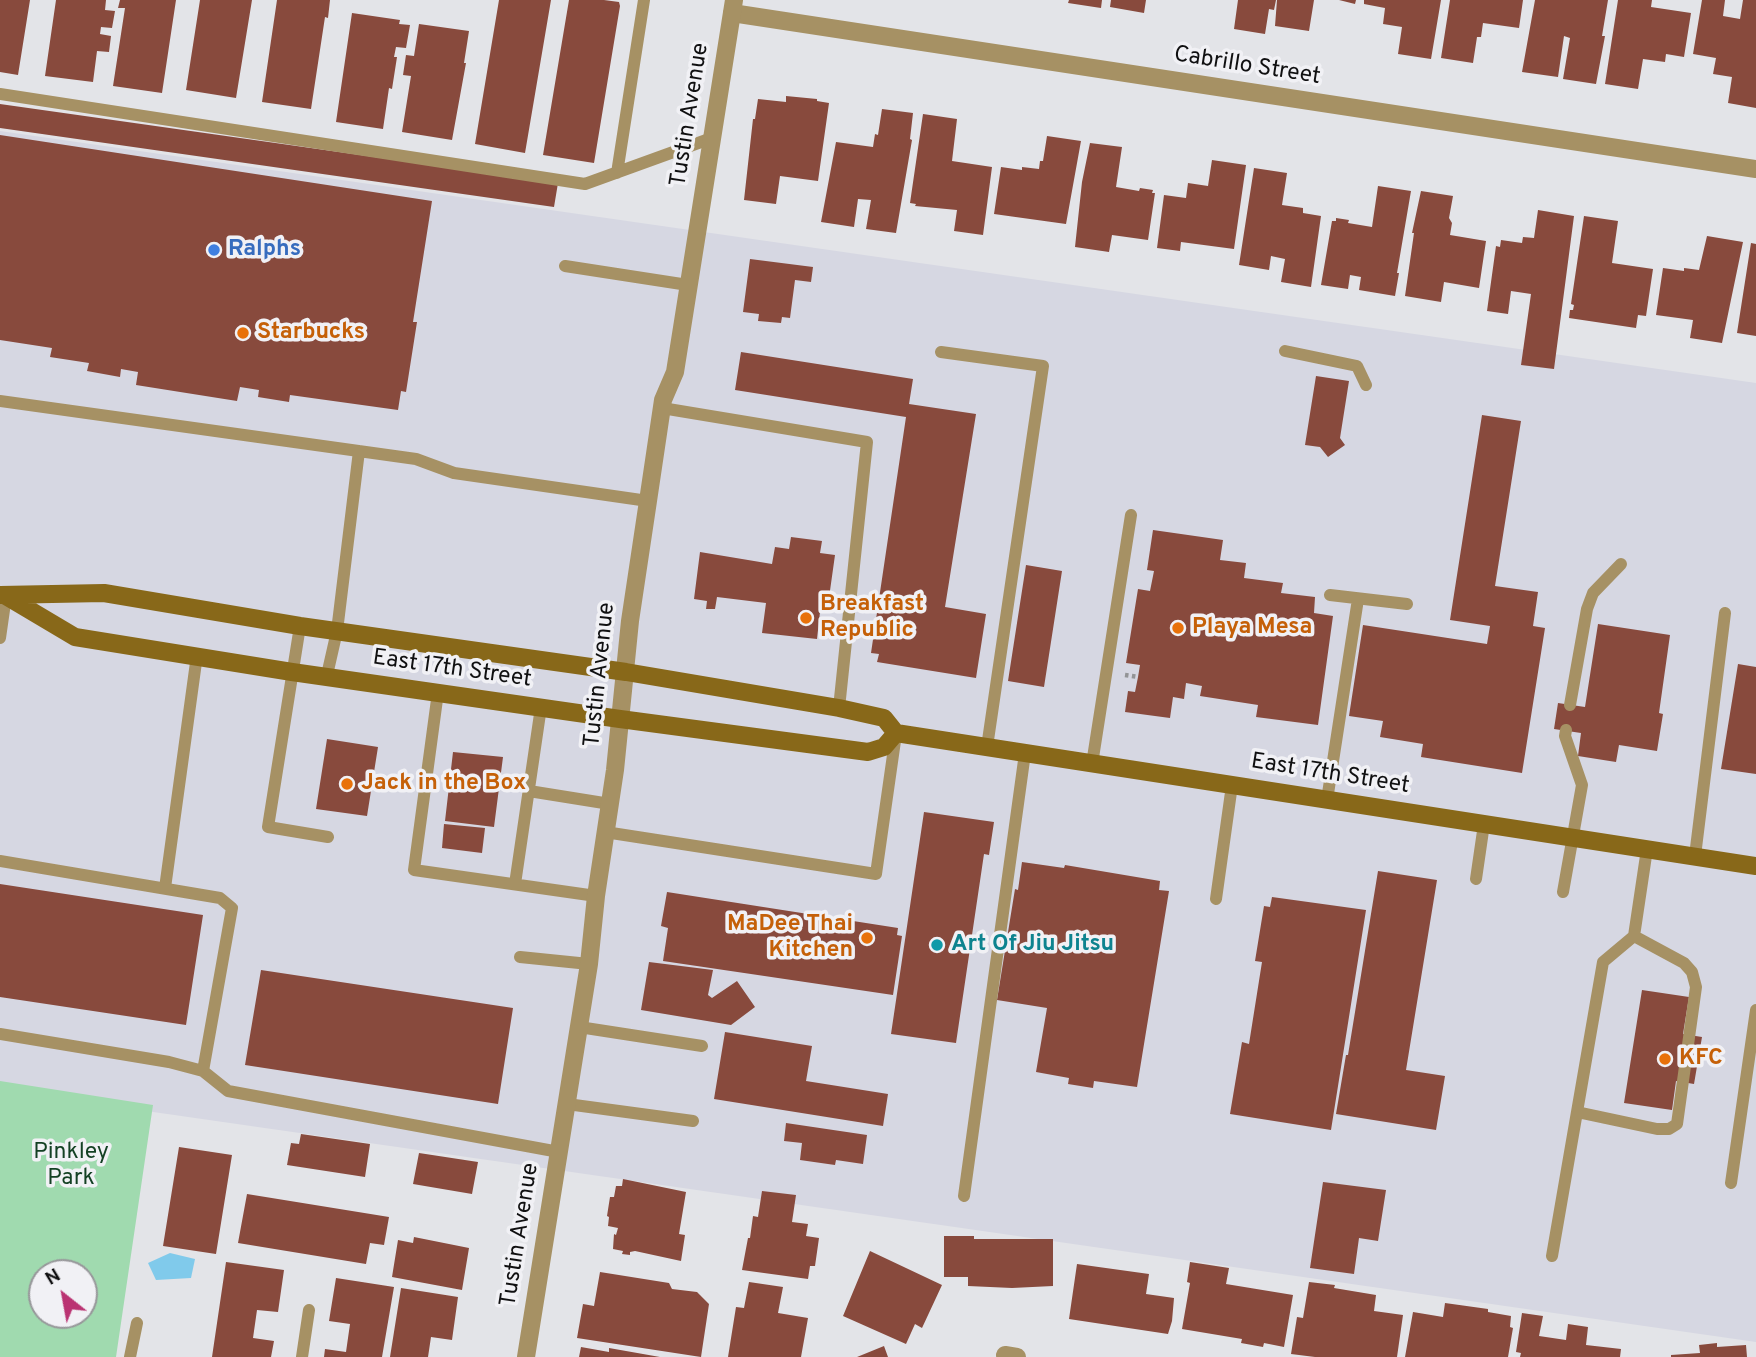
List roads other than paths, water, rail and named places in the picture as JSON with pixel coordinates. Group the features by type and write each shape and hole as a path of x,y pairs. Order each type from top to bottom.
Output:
{"main road":[{"name":"East 17th Street","path":"3,596 104,593 300,626 626,672 839,708 884,719 896,733 1756,866"},
{"name":"East 17th Street","path":"3,596 75,637 292,672 868,752 884,747 896,733"}],"street":[{"name":"Tustin Avenue","path":"526,1357 589,964 630,621 662,408 675,372 733,7"},
{"name":"Cabrillo Street","path":"733,7 1756,169"}],"lane":[{"path":"617,173 644,0"},
{"path":"0,94 585,184 712,138"},
{"path":"565,266 688,285"},
{"path":"1285,351 1357,366 1366,385"},
{"path":"940,352 1043,366 987,747"},
{"path":"0,401 416,459 454,473 648,501"},
{"path":"662,408 867,442 839,708"},
{"path":"327,676 337,631 359,451"},
{"path":"1093,764 1131,515"},
{"path":"1570,705 1587,609 1593,593 1621,564"},
{"path":"1329,595 1407,604"},
{"path":"0,638 3,596"},
{"path":"1327,800 1358,599"},
{"path":"1695,856 1725,613"},
{"path":"300,626 268,827 328,837"},
{"path":"165,888 197,655"},
{"path":"438,692 414,870 596,896"},
{"path":"515,884 541,707"},
{"path":"1563,892 1581,785 1565,736 1566,730"},
{"path":"605,832 876,874 896,733"},
{"path":"964,1196 1025,753"},
{"path":"1216,899 1232,785"},
{"path":"529,791 610,804"},
{"path":"1476,879 1484,824"},
{"path":"1552,1256 1602,961 1634,936 1647,849"},
{"path":"0,861 220,898 232,908 203,1071"},
{"path":"1577,1112 1657,1129 1670,1129 1677,1124 1696,987 1692,972 1684,963 1634,936"},
{"path":"520,957 589,964"},
{"path":"1731,1184 1756,1010"},
{"path":"579,1027 702,1046"},
{"path":"0,1034 169,1062 203,1071 228,1091 559,1152"},
{"path":"567,1104 693,1121"},
{"path":"302,1357 309,1310"},
{"path":"131,1357 137,1323"}],"water":[{"path":"170,1253 195,1259 191,1278 156,1280 148,1263"}],"place":[{"name":"Ralphs","path":"214,250"},
{"name":"Starbucks","path":"243,333"},
{"name":"Breakfast Republic","path":"806,618"},
{"name":"Playa Mesa","path":"1178,628"},
{"name":"Jack in the Box","path":"347,784"},
{"name":"MaDee Thai Kitchen","path":"867,938"},
{"name":"Art Of Jiu Jitsu","path":"937,945"},
{"name":"KFC","path":"1665,1059"}],"park label":[{"name":"Pinkley Park","path":"71,1166"}]}
